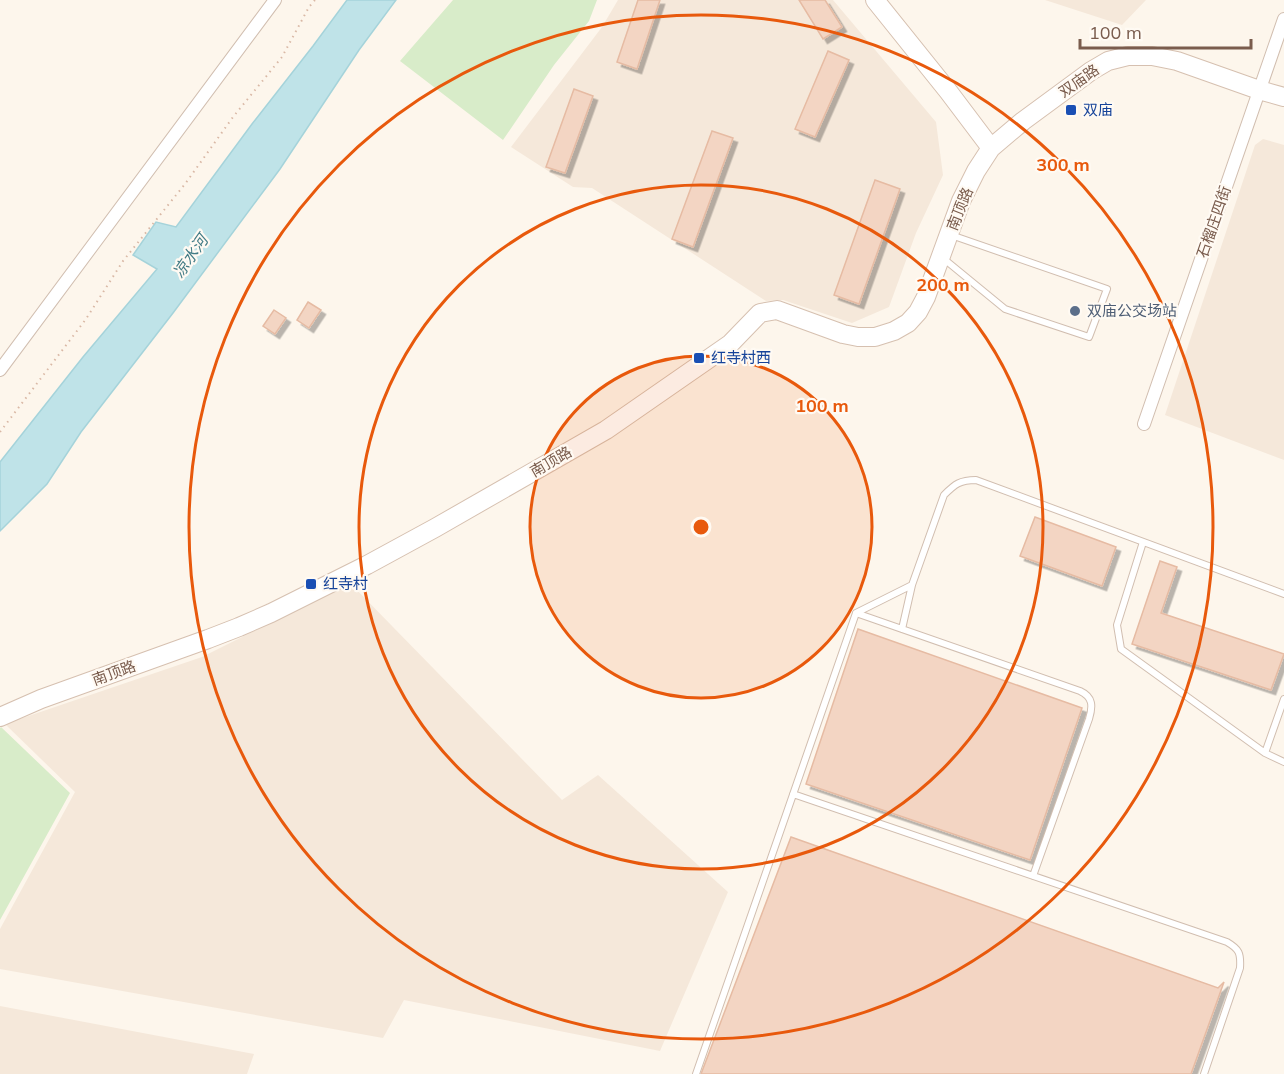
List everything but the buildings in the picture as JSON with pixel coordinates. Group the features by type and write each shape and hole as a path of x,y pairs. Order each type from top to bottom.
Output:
{"street":[{"path":"0,370 275,0"},
{"path":"875,0 991,148"},
{"name":"石榴庄四街","path":"1144,424 1284,19"},
{"name":"双庙路","path":"991,148 1023,121 1091,71 1108,62 1128,56 1152,56 1177,61 1284,98"},
{"name":"南顶路","path":"0,717 41,699 239,627 367,565 606,430 730,344 760,314 777,310 843,334 858,337 875,337 894,331 918,312 926,297 966,191 991,148"}],"lane":[{"path":"941,257 1005,309 1089,337 1107,289 949,234"},
{"path":"902,629 912,585 944,495 952,486 964,480 976,480 1284,594"},
{"path":"1143,542 1117,625 1121,649 1265,753 1284,762"},
{"path":"696,1074 856,613 912,585"},
{"path":"856,613 1080,691 1090,698 1092,705 1089,719 1033,876"},
{"path":"1265,753 1284,699"},
{"path":"793,794 1227,942 1236,948 1241,957 1240,968 1204,1074"}],"path":[{"path":"0,432 86,319 123,261 282,57 315,0"}],"shaded area":[{"path":"618,0 833,0 936,122 943,175 916,233 889,307 852,323 783,300 766,301 592,188 573,187 511,147 602,27"},
{"path":"1045,0 1146,0 1122,25"},
{"path":"1263,139 1284,145 1284,460 1165,415 1255,145"},
{"path":"350,583 562,800 598,775 728,892 660,1051 404,1000 383,1038 0,969 0,929 75,792 5,724 202,657"},
{"path":"0,1006 254,1054 247,1074 0,1074"}],"green space":[{"path":"453,0 597,0 589,21 554,65 503,140 400,61"},
{"path":"0,728 70,793 0,920"}],"water":[{"name":"凉水河","path":"347,0 396,0 359,50 280,169 81,432 47,484 0,531 0,462 83,357 157,269 133,255 156,222 176,227"}],"place":[{"name":"双庙","path":"1071,110"},
{"name":"双庙公交场站","path":"1075,311"},
{"name":"红寺村西","path":"699,358"},
{"name":"红寺村","path":"311,584"}]}
